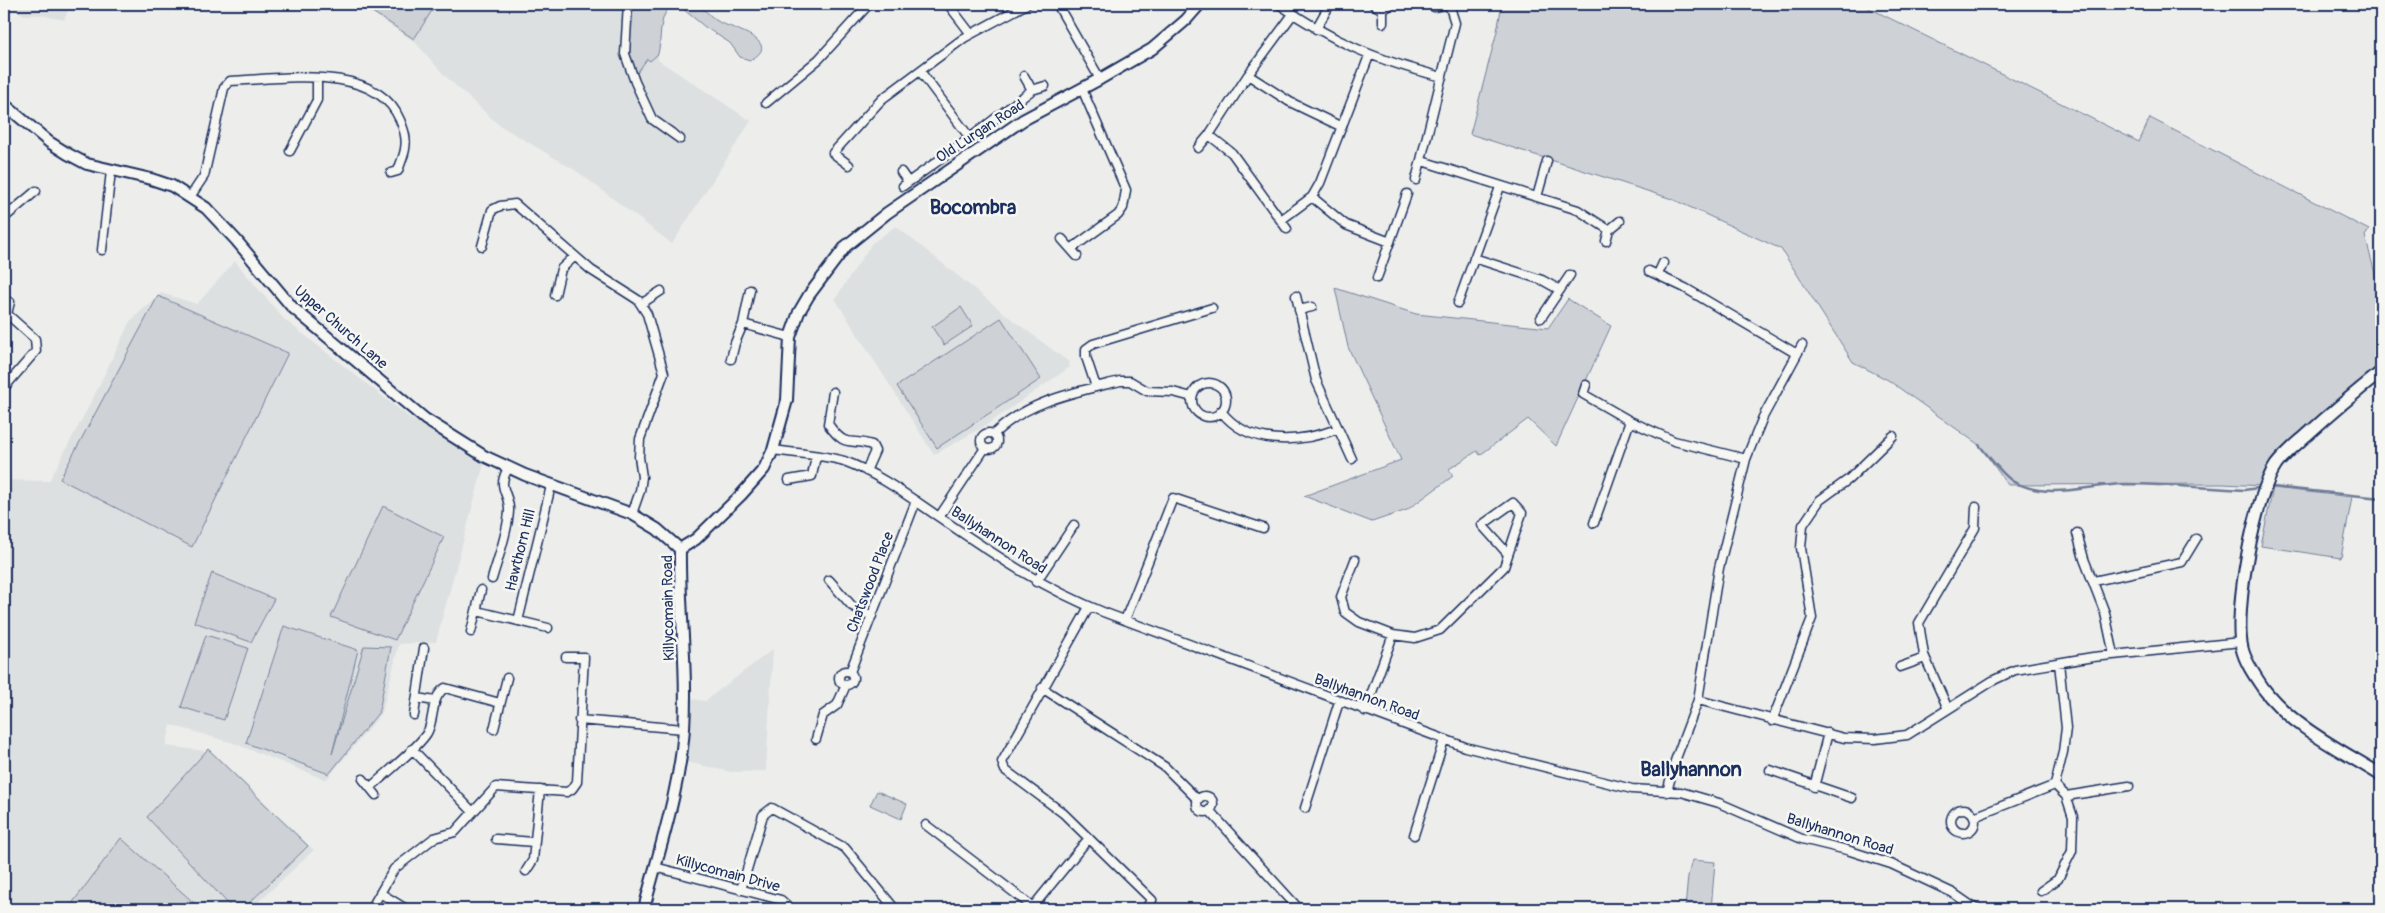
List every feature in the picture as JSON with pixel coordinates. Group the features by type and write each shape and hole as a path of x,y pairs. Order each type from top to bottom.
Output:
{"main road":[{"path":"2381,372 2293,447 2276,465 2266,484 2252,533 2240,604 2241,642 2251,669 2264,689 2280,708 2299,723 2381,775"}],"street":[{"path":"628,4 625,54 635,82 652,119 680,139"},
{"path":"766,102 819,59 869,4"},
{"path":"948,4 971,34"},
{"path":"827,160 882,99 971,34 1027,4"},
{"path":"1057,4 1100,79"},
{"name":"Old Lurgan Road","path":"799,312 833,261 858,236 959,162 1023,120 1152,49 1186,20 1200,4"},
{"path":"1279,4 1316,29 1369,56 1442,77"},
{"path":"1316,29 1330,4"},
{"path":"1372,4 1383,10"},
{"path":"1383,10 1391,4"},
{"path":"1416,180 1455,23 1449,4 1434,7"},
{"path":"1383,10 1383,23"},
{"path":"1198,148 1210,134 1248,75 1293,14"},
{"path":"1280,220 1312,197 1320,184 1369,56"},
{"path":"920,71 970,138"},
{"path":"1248,75 1290,102 1342,127"},
{"path":"1024,76 1032,90"},
{"path":"190,197 204,176 224,88 230,81 328,77 359,83 380,95 394,106 406,134 405,149 398,171 391,173"},
{"path":"290,151 317,100 317,78"},
{"path":"901,172 905,184 970,138 1032,90 1045,86"},
{"path":"1071,249 1113,220 1123,208 1125,200 1124,182 1082,89"},
{"name":"Upper Church Lane","path":"4,104 49,142 68,154 88,164 172,186 190,197 220,222 292,307 425,419 484,456 509,468 551,486 632,514 657,529 680,549"},
{"path":"1210,134 1232,153 1287,229"},
{"path":"833,154 849,165"},
{"path":"1422,160 1500,187 1585,213 1609,230"},
{"path":"1536,197 1547,161"},
{"path":"102,250 111,171"},
{"path":"1458,303 1500,187"},
{"path":"4,218 36,191"},
{"path":"1377,278 1406,194"},
{"path":"1312,197 1346,225 1390,242"},
{"path":"482,246 492,210 500,206 515,204 591,270 638,300 648,314 664,373 640,439 638,457 642,476 640,491 632,514"},
{"path":"1606,242 1609,230 1620,221"},
{"path":"1062,239 1077,256"},
{"path":"554,295 562,269 575,256"},
{"path":"1474,258 1542,280 1560,290"},
{"path":"1658,274 1663,264"},
{"path":"1649,271 1685,288 1797,354"},
{"path":"1540,318 1570,274"},
{"path":"730,359 743,324 750,290"},
{"path":"641,304 661,291"},
{"path":"1296,296 1316,380 1352,459"},
{"path":"4,388 36,351 35,339 7,314 10,302"},
{"path":"1299,310 1312,307"},
{"path":"1096,387 1086,357 1086,349 1093,344 1212,308"},
{"name":"Killycomain Road","path":"644,909 678,778 684,729 685,697 680,549 696,539 741,495 764,469 773,450 787,400 790,337 799,312"},
{"path":"743,324 790,337"},
{"path":"1667,792 1675,761 1698,700 1720,568 1746,459 1763,417 1802,345"},
{"path":"994,434 1008,420 1045,402 1120,380 1130,381 1147,391 1173,392 1192,396"},
{"path":"1208,383 1218,386 1225,395 1221,411 1212,416 1201,415 1194,407 1192,396 1197,387 1208,383"},
{"path":"1586,385 1583,394 1630,421 1674,441 1746,459"},
{"path":"833,392 828,424 837,437 850,443 863,442 872,445 875,451 866,471"},
{"path":"1221,411 1229,422 1279,441 1305,439 1337,429"},
{"path":"1594,523 1630,421"},
{"path":"984,448 981,444 982,436 986,433 994,434"},
{"path":"984,448 992,448 996,444 994,434"},
{"path":"1772,721 1812,618 1801,548 1803,525 1820,500 1849,480 1893,436"},
{"path":"939,517 984,448"},
{"name":"Ballyhannon Road","path":"773,450 843,461 866,471 916,501 1036,582 1089,607 1444,740 1487,753 1632,789 1682,792 1719,803 1802,839 1891,864 1953,893 1976,909"},
{"path":"789,480 812,476 816,456"},
{"path":"492,579 498,544 510,510 502,486 504,475 509,468"},
{"name":"Hawthorn Hill","path":"518,621 551,486"},
{"path":"1125,620 1173,498 1263,528"},
{"name":"Chatswood Place","path":"816,739 823,715 837,705 846,685 840,682 840,674 843,671 850,672 916,501"},
{"path":"1355,560 1341,597 1345,612 1358,622 1393,635 1415,638 1440,630 1504,567 1522,513 1513,503 1482,524 1508,554"},
{"path":"1948,709 1925,658 1919,623 1975,528 1976,507"},
{"path":"1036,582 1074,525"},
{"path":"2077,533 2084,558 2105,613 2114,655"},
{"path":"2094,581 2182,562 2196,539"},
{"path":"829,580 852,606 872,616"},
{"name":"Hawthorn Hill","path":"471,632 481,590"},
{"path":"1089,607 1002,762 1005,770 1063,813 1152,900 1145,909"},
{"path":"477,611 548,628"},
{"path":"1365,712 1393,635"},
{"path":"1698,700 1772,721 1844,738 1875,739 1907,735 2014,670 2114,655 2241,642"},
{"path":"414,714 424,648"},
{"path":"371,909 394,869 434,838 455,832 496,787 567,792 572,789 577,782 584,657 566,657"},
{"path":"1900,667 1925,658"},
{"path":"2054,784 2063,752 2066,728 2059,663"},
{"path":"494,729 507,678"},
{"path":"371,787 426,734 439,691 445,688 500,703"},
{"path":"1042,688 1165,767 1198,800 1197,805 1200,810 1204,812 1209,810 1299,909"},
{"path":"417,698 435,701"},
{"path":"1305,808 1339,702"},
{"path":"579,720 684,729"},
{"path":"1814,787 1828,733"},
{"path":"1414,835 1444,740"},
{"path":"412,748 473,812"},
{"path":"1770,770 1814,787 1852,798"},
{"path":"363,779 376,794"},
{"path":"2041,891 2058,879 2072,851 2073,817 2066,796 2054,784"},
{"path":"1974,817 2054,784"},
{"path":"2066,796 2129,786"},
{"path":"526,871 533,860 540,790"},
{"path":"741,890 763,815 772,808 845,848 896,909"},
{"path":"926,825 1032,908 1089,838"},
{"path":"496,839 534,842"},
{"name":"Killycomain Drive","path":"655,867 781,900 791,909"},
{"path":"380,893 406,909"}],"shaded area":[{"path":"679,3 697,5 719,22 752,36 762,47 759,53 750,60 740,57 730,43 705,27 678,5 669,7 663,18 658,54 650,61 647,59 637,73 633,66 629,39 635,4"},
{"path":"19,4 71,4 64,20 40,15 24,15 16,11"},
{"path":"220,4 656,4 658,60 751,121 672,244 578,172 499,125 445,76 415,42 367,10 308,5"},
{"path":"327,4 436,4 414,39 368,9"},
{"path":"1502,4 1861,4 2139,142 2150,118 2369,230 2365,236 2381,296 2381,361 2265,486 2222,484 2008,485 1979,445 1888,380 1853,362 1781,249 1672,199 1470,134 1497,31"},
{"path":"896,226 1013,320 1069,362 1070,367 988,424 934,455 835,299 872,243"},
{"path":"235,261 284,319 409,417 484,464 436,642 399,644 382,713 326,780 233,743 171,725 166,746 213,752 314,850 251,909 4,909 4,480 49,481 93,398 130,321 161,293 197,304"},
{"path":"1335,288 1416,314 1548,328 1568,299 1611,326 1556,446 1528,419 1480,455 1477,451 1449,469 1453,476 1407,510 1372,522 1304,496 1401,460 1348,347"},
{"path":"158,296 288,353 192,547 60,479"},
{"path":"961,307 973,326 944,345 932,327"},
{"path":"1001,318 1041,379 937,448 897,386"},
{"path":"2273,488 2352,497 2341,558 2261,546"},
{"path":"383,506 444,537 395,640 331,617"},
{"path":"212,573 274,599 251,642 194,622"},
{"path":"284,626 358,650 332,754 364,646 391,647 379,712 329,774 246,743"},
{"path":"206,635 248,648 224,720 181,707"},
{"path":"773,649 766,771 731,772 686,762 692,699 705,701"},
{"path":"208,749 308,846 243,909 233,909 147,817"},
{"path":"877,791 907,804 901,819 870,805"},
{"path":"121,838 201,909 77,909 71,905"},
{"path":"1692,860 1715,862 1711,909 1685,909 1688,876"}],"waterway":[{"path":"1979,445 2012,481 2029,488 2056,491 2125,484 2244,490 2258,488"},
{"path":"2273,487 2381,498"}],"district":[{"name":"Bocombra","path":"973,207"},
{"name":"Ballyhannon","path":"1691,769"}]}
